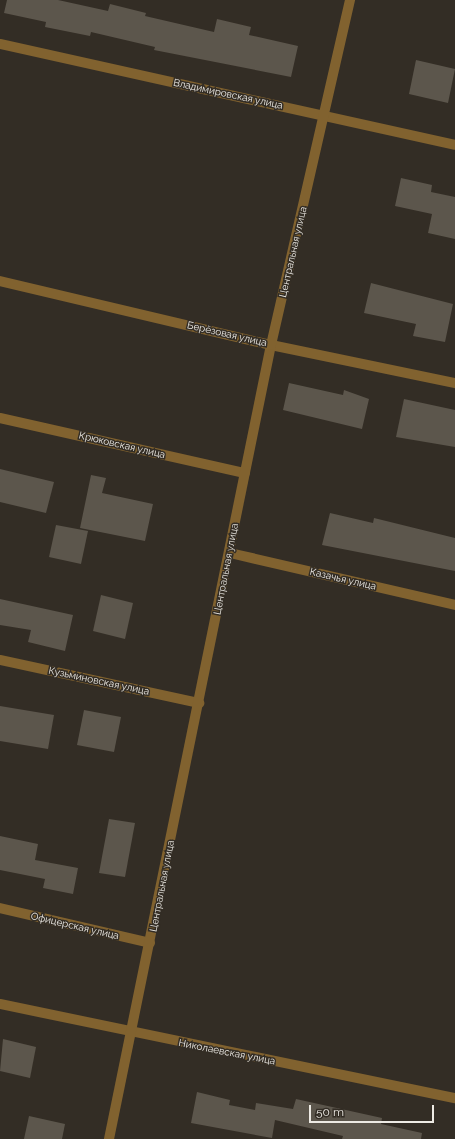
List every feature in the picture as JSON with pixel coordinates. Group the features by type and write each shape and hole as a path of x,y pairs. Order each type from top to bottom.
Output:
{"street":[{"name":"Центральная улица","path":"108,1139 150,943 271,345 350,0"},
{"name":"Владимировская улица","path":"0,44 455,145"},
{"name":"Берёзовая улица","path":"0,281 271,345 455,383"},
{"name":"Крюковская улица","path":"0,418 245,473"},
{"name":"Казачья улица","path":"230,553 455,604"},
{"name":"Кузьминовская улица","path":"0,660 199,703"},
{"name":"Офицерская улица","path":"0,908 150,943"},
{"name":"Николаевская улица","path":"0,1004 131,1033 455,1098"}],"building":[{"path":"7,0 58,0 108,11 110,4 146,13 145,16 214,32 217,19 251,27 249,35 298,46 291,77 154,50 155,47 91,32 90,36 45,27 46,22 4,13"},
{"path":"416,60 455,69 448,103 409,94"},
{"path":"401,178 432,185 431,192 455,197 455,239 428,233 432,214 395,206"},
{"path":"371,283 453,304 445,342 413,336 416,324 364,313"},
{"path":"289,383 343,395 344,390 369,399 362,429 283,410"},
{"path":"404,399 455,410 455,447 396,437"},
{"path":"0,469 54,482 46,513 0,502"},
{"path":"91,475 106,478 102,493 153,504 145,541 80,528"},
{"path":"330,513 373,523 374,518 455,538 455,571 322,545"},
{"path":"56,525 88,531 81,564 49,557"},
{"path":"101,595 133,603 125,639 93,631"},
{"path":"0,599 73,615 65,651 28,642 31,630 0,625"},
{"path":"0,706 54,715 48,749 0,741"},
{"path":"84,710 121,717 114,752 77,745"},
{"path":"109,819 135,823 125,877 99,873"},
{"path":"0,836 38,844 35,860 78,868 73,894 43,888 45,879 0,870"},
{"path":"3,1039 36,1047 30,1078 0,1071"},
{"path":"197,1092 230,1100 229,1105 255,1110 256,1103 293,1109 296,1099 382,1118 381,1124 422,1133 421,1139 342,1139 343,1136 275,1120 272,1138 191,1123"},
{"path":"29,1116 65,1124 62,1139 24,1139"}]}
